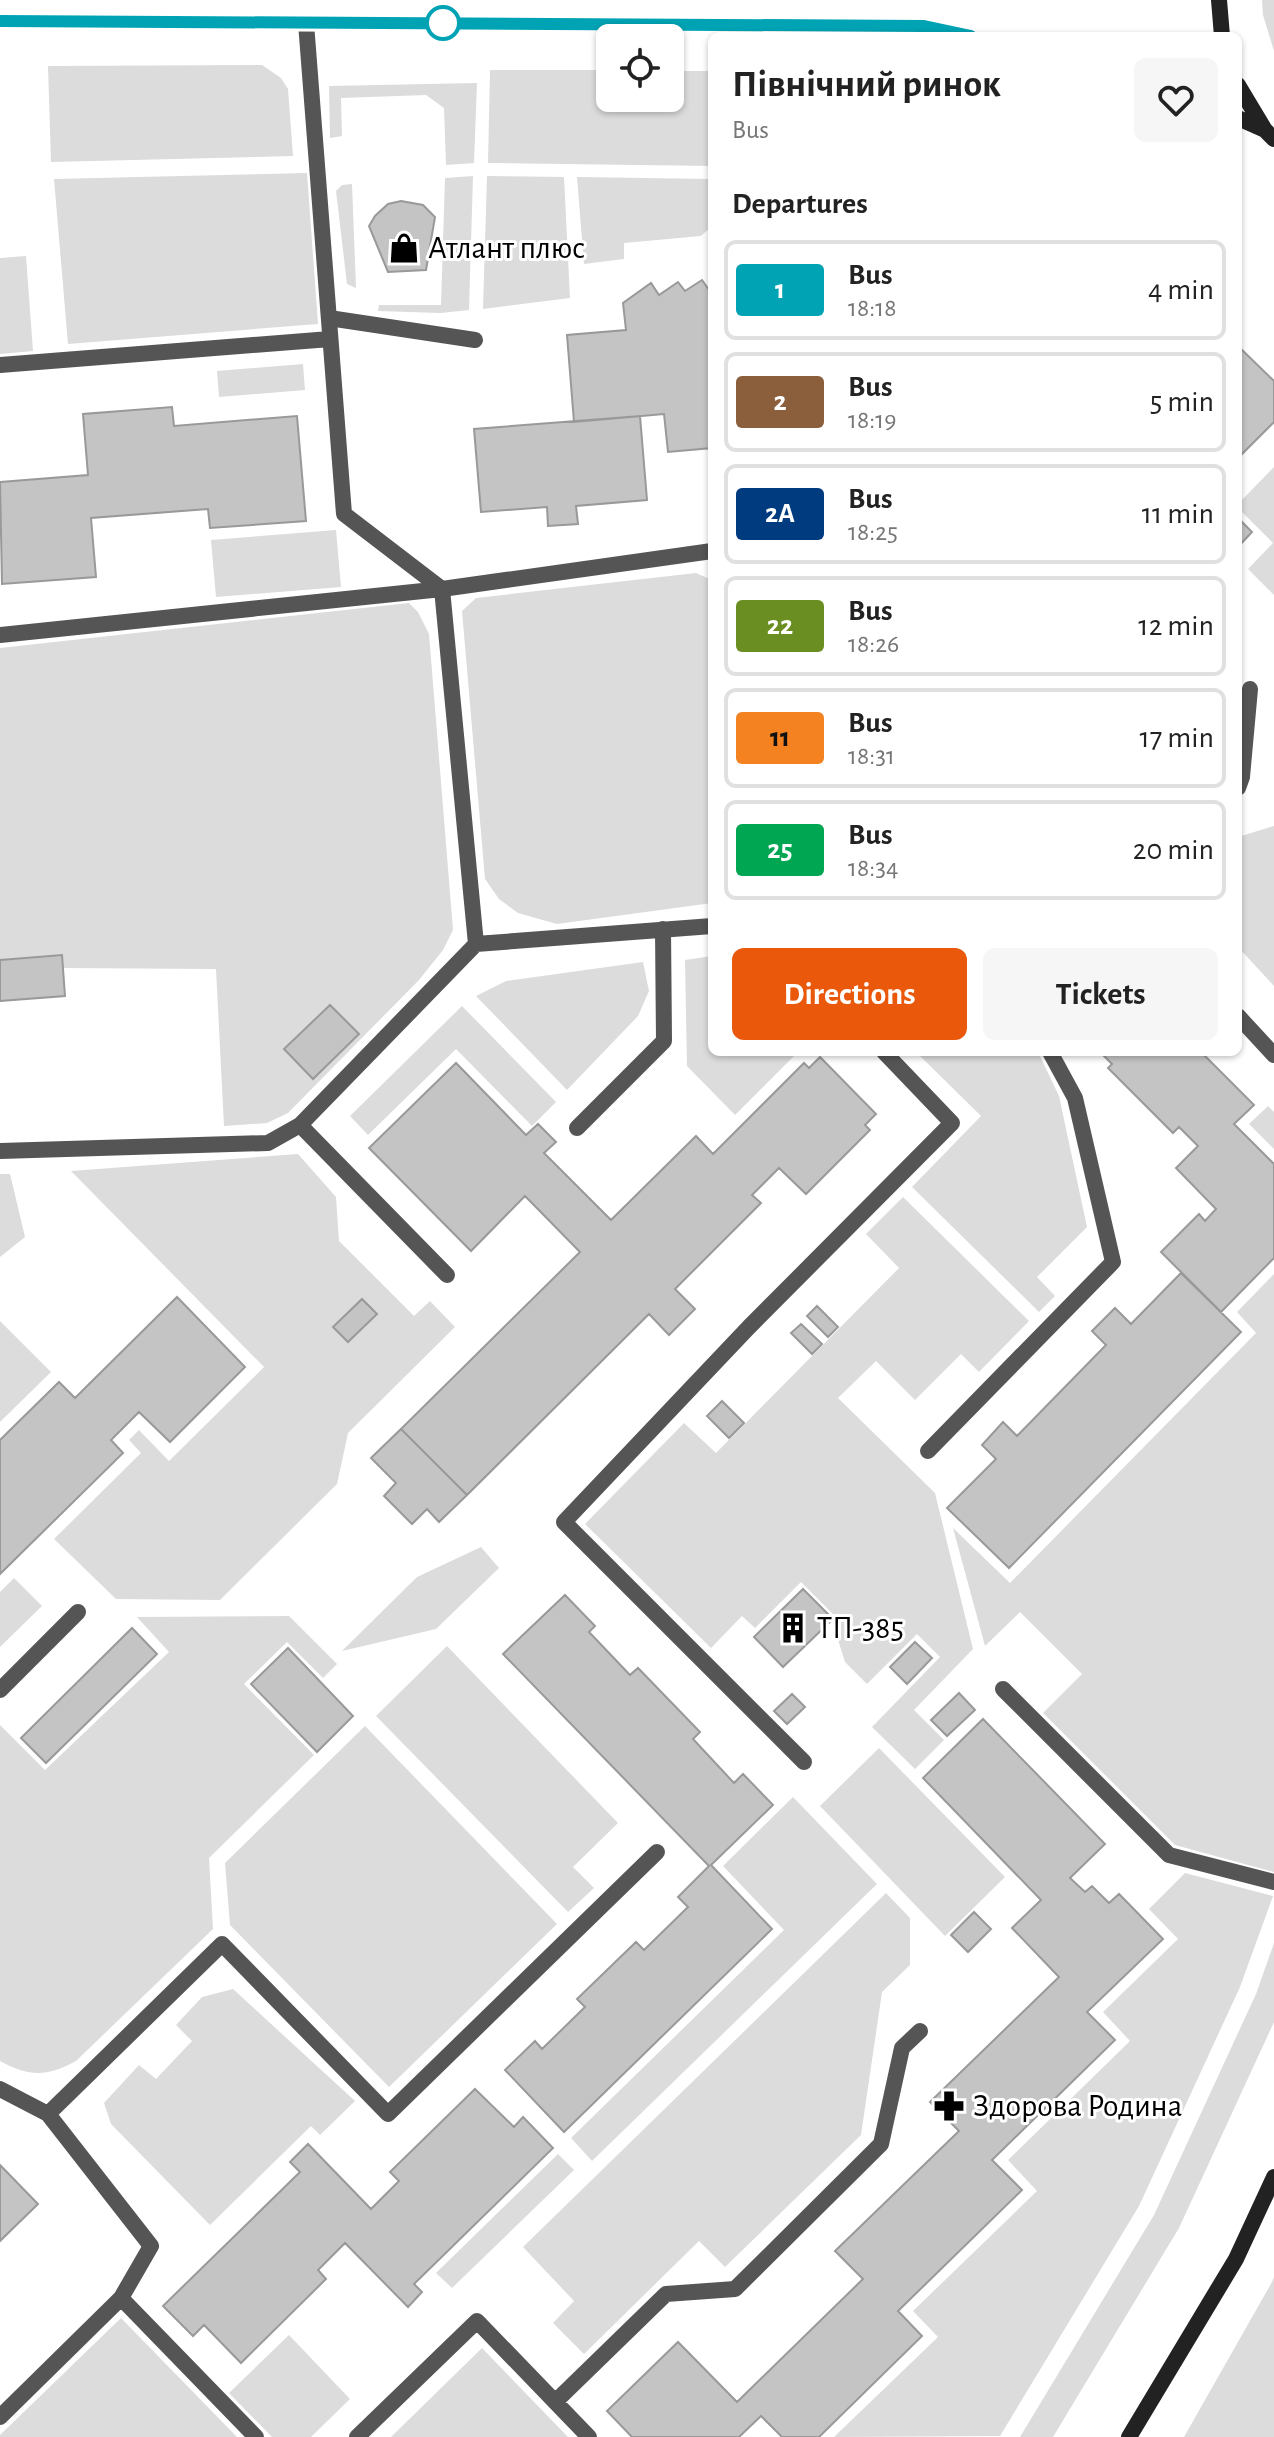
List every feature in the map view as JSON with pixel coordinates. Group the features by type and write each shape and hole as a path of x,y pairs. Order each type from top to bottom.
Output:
{"main road":[{"path":"1219,0 1222,32"},
{"path":"0,21 783,30 924,26 952,32"},
{"path":"1242,91 1270,134"},
{"path":"1242,120 1270,134"},
{"path":"1129,2437 1236,2259 1274,2177"}],"lane":[{"path":"306,23 344,514 442,589 476,944"},
{"path":"329,318 475,340"},
{"path":"0,365 330,339"},
{"path":"0,635 442,589 708,552"},
{"path":"1242,777 1250,689"},
{"path":"0,1151 268,1143 300,1125 476,944 708,926"},
{"path":"577,1128 664,1041 663,929"},
{"path":"1242,1020 1274,1055"},
{"path":"804,1762 564,1522 749,1327 952,1123 888,1056"},
{"path":"928,1451 1113,1262 1075,1098 1052,1056"},
{"path":"300,1125 447,1275"},
{"path":"0,1690 78,1612"},
{"path":"1003,1689 1169,1855 1274,1882"},
{"path":"48,2114 222,1944 388,2114 657,1852"},
{"path":"555,2402 666,2294 735,2289 881,2144 902,2048 920,2031"},
{"path":"0,2089 48,2114 151,2246 121,2298 0,2417"},
{"path":"121,2298 256,2437"},
{"path":"357,2437 477,2321 589,2437"}],"shaded area":[{"path":"1262,0 1274,0 1274,51 1263,15"},
{"path":"262,65 281,78 288,89 293,156 51,162 48,66"},
{"path":"490,70 596,70 596,112 684,112 684,71 708,71 708,166 488,163"},
{"path":"477,83 474,163 446,165 444,108 426,95 341,98 342,136 330,138 329,86"},
{"path":"307,173 318,324 68,344 54,179"},
{"path":"473,176 469,310 441,313 378,311 379,305 441,305 445,178"},
{"path":"487,176 564,177 570,298 483,309"},
{"path":"577,177 708,179 708,230 701,236 624,243 624,259 584,264"},
{"path":"352,184 356,288 347,284 336,191 342,185"},
{"path":"26,256 33,351 0,354 0,258"},
{"path":"303,364 305,390 219,397 217,371"},
{"path":"1274,467 1274,595 1248,569 1273,543 1242,512 1242,500"},
{"path":"336,530 341,587 216,597 211,540"},
{"path":"696,573 708,578 708,904 557,924 518,913 499,899 485,879 462,611 476,598"},
{"path":"409,603 418,612 429,634 453,930 443,950 419,980 288,1113 267,1123 224,1126 216,969 63,968 62,956 0,960 0,648"},
{"path":"1274,826 1274,986 1242,951 1242,836"},
{"path":"708,957 708,1056 794,1056 735,1115 687,1066 685,960"},
{"path":"643,962 649,991 638,1016 567,1090 476,996 506,981"},
{"path":"462,1006 556,1102 532,1126 456,1049 368,1135 350,1116"},
{"path":"920,1056 1040,1056 1059,1096 1087,1227 1037,1277 1055,1296 1039,1312 912,1187 981,1116"},
{"path":"1268,1106 1274,1112 1274,1149 1249,1124"},
{"path":"298,1154 336,1197 339,1241 414,1316 430,1301 455,1327 348,1433 337,1484 220,1600 116,1599 54,1539 141,1453 129,1440 139,1430 169,1461 264,1367 71,1171"},
{"path":"0,1174 10,1174 25,1237 0,1257"},
{"path":"903,1197 1029,1321 979,1372 961,1354 915,1400 876,1361 838,1398 935,1493 973,1649 914,1710 944,1740 915,1769 872,1727 940,1657 917,1634 867,1684 845,1662 834,1627 840,1621 801,1582 755,1628 742,1616 711,1648 585,1524 684,1423 716,1453 899,1268 866,1234"},
{"path":"1274,1274 1274,1872 1175,1845 1043,1713 1082,1674 1020,1612 985,1646 953,1528 1010,1583 1256,1333 1237,1312"},
{"path":"0,1321 51,1372 0,1422"},
{"path":"481,1547 499,1568 436,1629 342,1651 417,1577"},
{"path":"14,1578 42,1606 0,1647 0,1592"},
{"path":"289,1616 337,1664 323,1678 287,1642 244,1684 314,1755 209,1858 213,1929 76,2061 56,2070 38,2073 20,2070 0,2061 0,1725 45,1770 169,1652 137,1617"},
{"path":"447,1646 618,1823 573,1867 594,1888 568,1912 376,1716"},
{"path":"365,1726 557,1924 389,2087 230,1925 225,1863"},
{"path":"879,1748 1005,1877 945,1936 820,1806"},
{"path":"793,1797 877,1884 592,2161 571,2138 784,1930 723,1866"},
{"path":"1185,1873 1273,1896 1240,1987 1139,2206 1000,2436 834,2437 938,2337 913,2311 1037,2191 1008,2160 1130,2041 1103,2012 1178,1939 1149,1909"},
{"path":"886,1893 910,1918 910,1965 882,1992 861,2135 725,2267 699,2241 584,2354 553,2323 574,2301 523,2247"},
{"path":"1274,1943 1274,2022 1179,2228 1053,2437 1020,2437 1154,2215 1256,1994"},
{"path":"233,1989 355,2101 320,2135 311,2126 210,2225 111,2124 104,2103 139,2065 156,2079 192,2041 176,2025 202,1997"},
{"path":"558,2154 574,2170 452,2288 436,2273"},
{"path":"1274,2277 1274,2437 1184,2437 1272,2282"},
{"path":"121,2318 237,2437 0,2437 0,2435"},
{"path":"289,2335 350,2399 311,2437 272,2437 229,2393"},
{"path":"482,2348 568,2437 391,2437"}],"building":[{"name":"Атлант плюс","path":"401,201 423,205 435,217 426,270 388,272 369,226 388,204"},
{"path":"702,280 708,288 708,448 668,452 664,414 574,422 567,335 626,330 623,303 651,283 659,295 678,282 685,291"},
{"path":"1242,350 1274,381 1274,422 1242,454"},
{"path":"172,407 174,426 297,416 306,521 210,528 208,509 91,518 96,577 2,584 0,482 88,475 83,414"},
{"path":"640,416 647,500 576,506 578,524 548,526 547,507 481,512 474,429"},
{"path":"1242,522 1252,532 1242,543"},
{"path":"62,955 65,996 0,1001 0,960"},
{"path":"330,1005 359,1034 313,1079 284,1049"},
{"path":"1104,1056 1205,1056 1254,1105 1234,1124 1274,1164 1274,1258 1221,1312 1161,1252 1199,1214 1205,1221 1216,1209 1176,1168 1198,1146 1179,1127 1173,1133 1108,1068 1112,1064"},
{"path":"820,1057 876,1114 865,1125 870,1130 806,1194 779,1168 752,1195 761,1203 675,1289 695,1309 669,1335 649,1314 467,1495 401,1429 580,1252 525,1196 471,1251 369,1148 456,1063 526,1135 538,1124 556,1142 544,1153 611,1220 696,1136 713,1154 804,1063 809,1068"},
{"path":"1181,1273 1241,1332 1009,1568 947,1508 996,1459 982,1445 1003,1422 1017,1436 1106,1345 1092,1331 1115,1308 1131,1324"},
{"path":"177,1297 245,1367 170,1442 139,1412 111,1440 123,1453 0,1574 0,1440 59,1382 75,1398"},
{"path":"362,1299 377,1314 348,1342 333,1327"},
{"path":"817,1306 838,1327 828,1337 807,1316"},
{"path":"801,1324 822,1344 812,1354 791,1333"},
{"path":"722,1401 744,1423 729,1438 707,1416"},
{"path":"401,1429 467,1495 439,1522 427,1509 412,1524 384,1496 396,1483 371,1458"},
{"name":"ТП-385","path":"803,1589 833,1619 783,1667 754,1637"},
{"path":"565,1595 595,1626 589,1632 630,1675 638,1668 700,1732 693,1739 734,1783 743,1774 773,1805 711,1865 772,1929 564,2132 505,2070 535,2041 542,2049 585,2007 577,1999 636,1942 644,1950 688,1907 678,1897 709,1866 503,1654"},
{"path":"132,1628 157,1654 46,1763 21,1738"},
{"path":"915,1642 932,1658 907,1684 890,1667"},
{"path":"288,1648 353,1716 317,1752 251,1684"},
{"path":"959,1693 975,1710 947,1736 931,1720"},
{"path":"792,1694 805,1707 787,1724 774,1711"},
{"path":"983,1719 1105,1844 1070,1878 1085,1892 1092,1886 1109,1903 1119,1894 1163,1939 1087,2012 1115,2040 992,2160 1022,2190 898,2311 922,2336 819,2437 782,2437 761,2416 739,2437 632,2437 607,2411 678,2342 737,2402 863,2279 835,2251 959,2131 930,2102 1059,1977 1012,1928 1041,1900 923,1778"},
{"path":"974,1912 991,1929 968,1952 951,1935"},
{"path":"475,2089 514,2127 523,2117 553,2148 414,2284 422,2292 408,2307 345,2243 318,2270 326,2279 241,2363 204,2325 193,2336 163,2306 300,2172 290,2162 308,2144 371,2209 399,2181 390,2172"},
{"path":"0,2165 38,2204 0,2241"}],"bus line":[{"name":"1","path":"0,21 924,26 952,32"}],"place":[{"name":"Атлант плюс","path":"404,248"},
{"name":"ТП-385","path":"793,1628"},
{"name":"Здорова Родина","path":"949,2106"}]}
